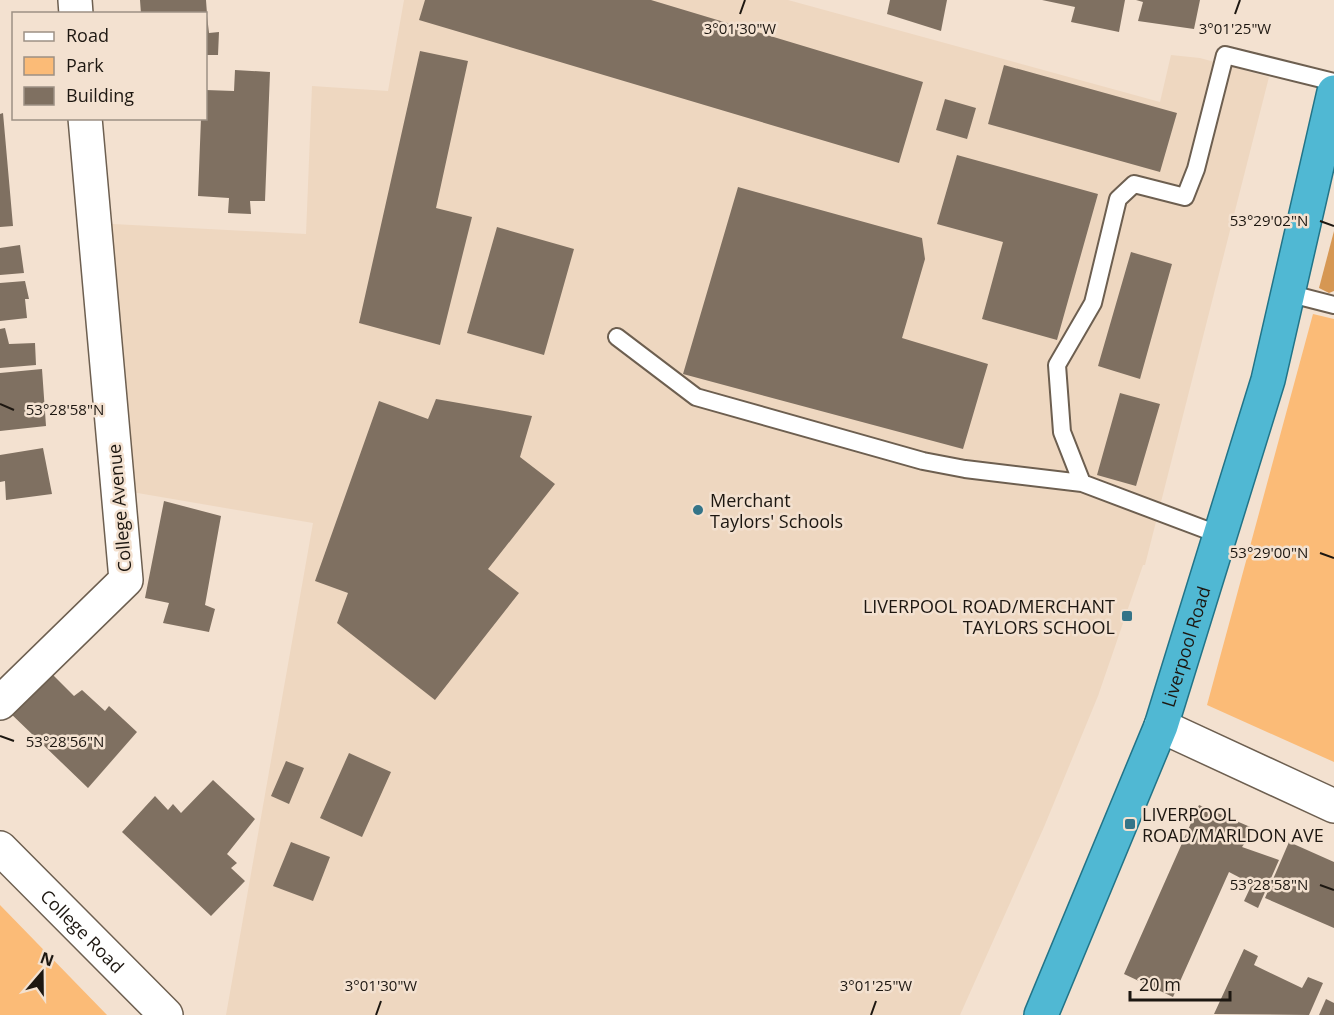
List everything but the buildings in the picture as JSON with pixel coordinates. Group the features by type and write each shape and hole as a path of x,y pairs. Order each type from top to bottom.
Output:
{"highway":[{"name":"Liverpool Road","path":"1041,1015 1161,726 1268,380 1334,92"}],"street":[{"name":"College Avenue","path":"0,703 126,580 85,120"},
{"path":"1161,726 1334,806"},
{"name":"College Road","path":"0,848 166,1015"}],"lane":[{"path":"1082,483 1062,432 1057,365 1093,303 1118,199 1134,184 1185,197 1196,169 1225,55 1334,82"},
{"path":"1287,293 1334,305"},
{"path":"617,337 696,397 923,461 965,469 1082,483 1220,535"}],"shaded area":[{"name":"Merchant Taylors' Schools","path":"404,0 788,0 1160,102 1171,55 1200,58 1269,77 1145,565 1143,565 1098,696 1044,827 960,1015 226,1015 313,523 114,489 94,223 306,234 312,86 388,91"},
{"path":"1334,231 1334,291 1329,293 1319,288"}],"green space":[{"path":"1313,314 1334,319 1334,762 1207,705"},
{"path":"0,905 107,1015 0,1015"}],"place":[{"name":"Merchant Taylors' Schools","path":"698,510"},
{"name":"LIVERPOOL ROAD/MERCHANT TAYLORS SCHOOL","path":"1127,616"},
{"name":"LIVERPOOL ROAD/MARLDON AVE","path":"1130,824"}]}
